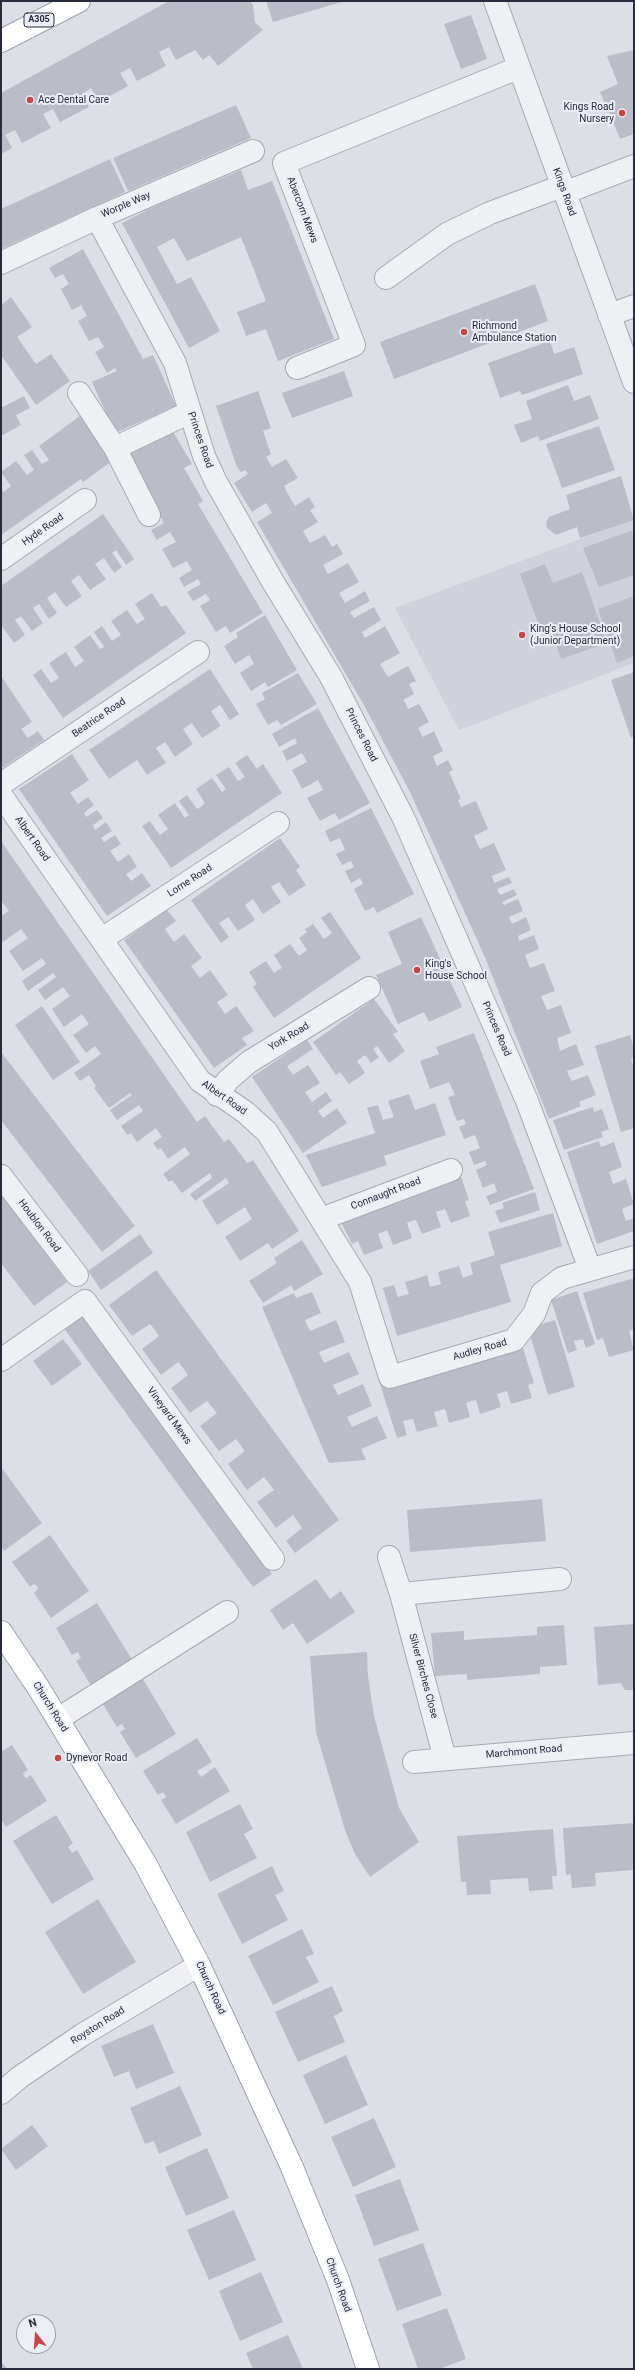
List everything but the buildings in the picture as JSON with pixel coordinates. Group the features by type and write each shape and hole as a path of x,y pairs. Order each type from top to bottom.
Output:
{"main road":[{"name":"A305","path":"1,41 78,1"},
{"name":"Church Road","path":"1,1632 58,1719 145,1862 200,1965 291,2165 338,2280 368,2369"}],"street":[{"name":"Kings Road","path":"495,1 518,68 634,382"},
{"name":"Abercorn Mews","path":"297,368 354,345 284,163 518,68"},
{"name":"Worple Way","path":"1,263 97,218 253,151"},
{"path":"386,278 454,231 490,213 634,166"},
{"name":"Princes Road","path":"97,218 174,363 204,456 216,482 273,582 331,677 404,819 527,1101 590,1270"},
{"path":"609,315 634,306"},
{"path":"79,393 115,448 149,515"},
{"path":"115,448 190,412"},
{"name":"Hyde Road","path":"1,559 85,500"},
{"name":"Beatrice Road","path":"1,784 198,652"},
{"name":"Albert Road","path":"1,795 200,1081 217,1095 245,1112 267,1132 360,1282 390,1377"},
{"name":"Lorne Road","path":"102,939 278,823"},
{"name":"York Road","path":"217,1095 228,1080 249,1062 369,988"},
{"name":"Connaught Road","path":"321,1219 451,1170"},
{"name":"Houblon Road","path":"1,1176 77,1275"},
{"name":"Audley Road","path":"390,1377 514,1340 534,1314 542,1293 562,1278 634,1258"},
{"name":"Vineyard Mews","path":"1,1360 85,1300 273,1559"},
{"name":"Silver Birches Close","path":"389,1557 401,1594 444,1759"},
{"path":"401,1594 560,1579"},
{"path":"58,1719 227,1612"},
{"name":"Marchmont Road","path":"414,1762 634,1743"},
{"name":"Royston Road","path":"1,2093 20,2077 82,2035 200,1965"}],"shaded area":[{"name":"King's House School (Junior Department)","path":"634,519 634,663 459,730 395,608"}],"place":[{"name":"Ace Dental Care","path":"30,100"},
{"name":"Kings Road Nursery","path":"622,113"},
{"name":"Richmond Ambulance Station","path":"464,332"},
{"name":"King's House School (Junior Department)","path":"522,635"},
{"name":"King's House School","path":"417,970"},
{"name":"Dynevor Road","path":"58,1758"}]}
